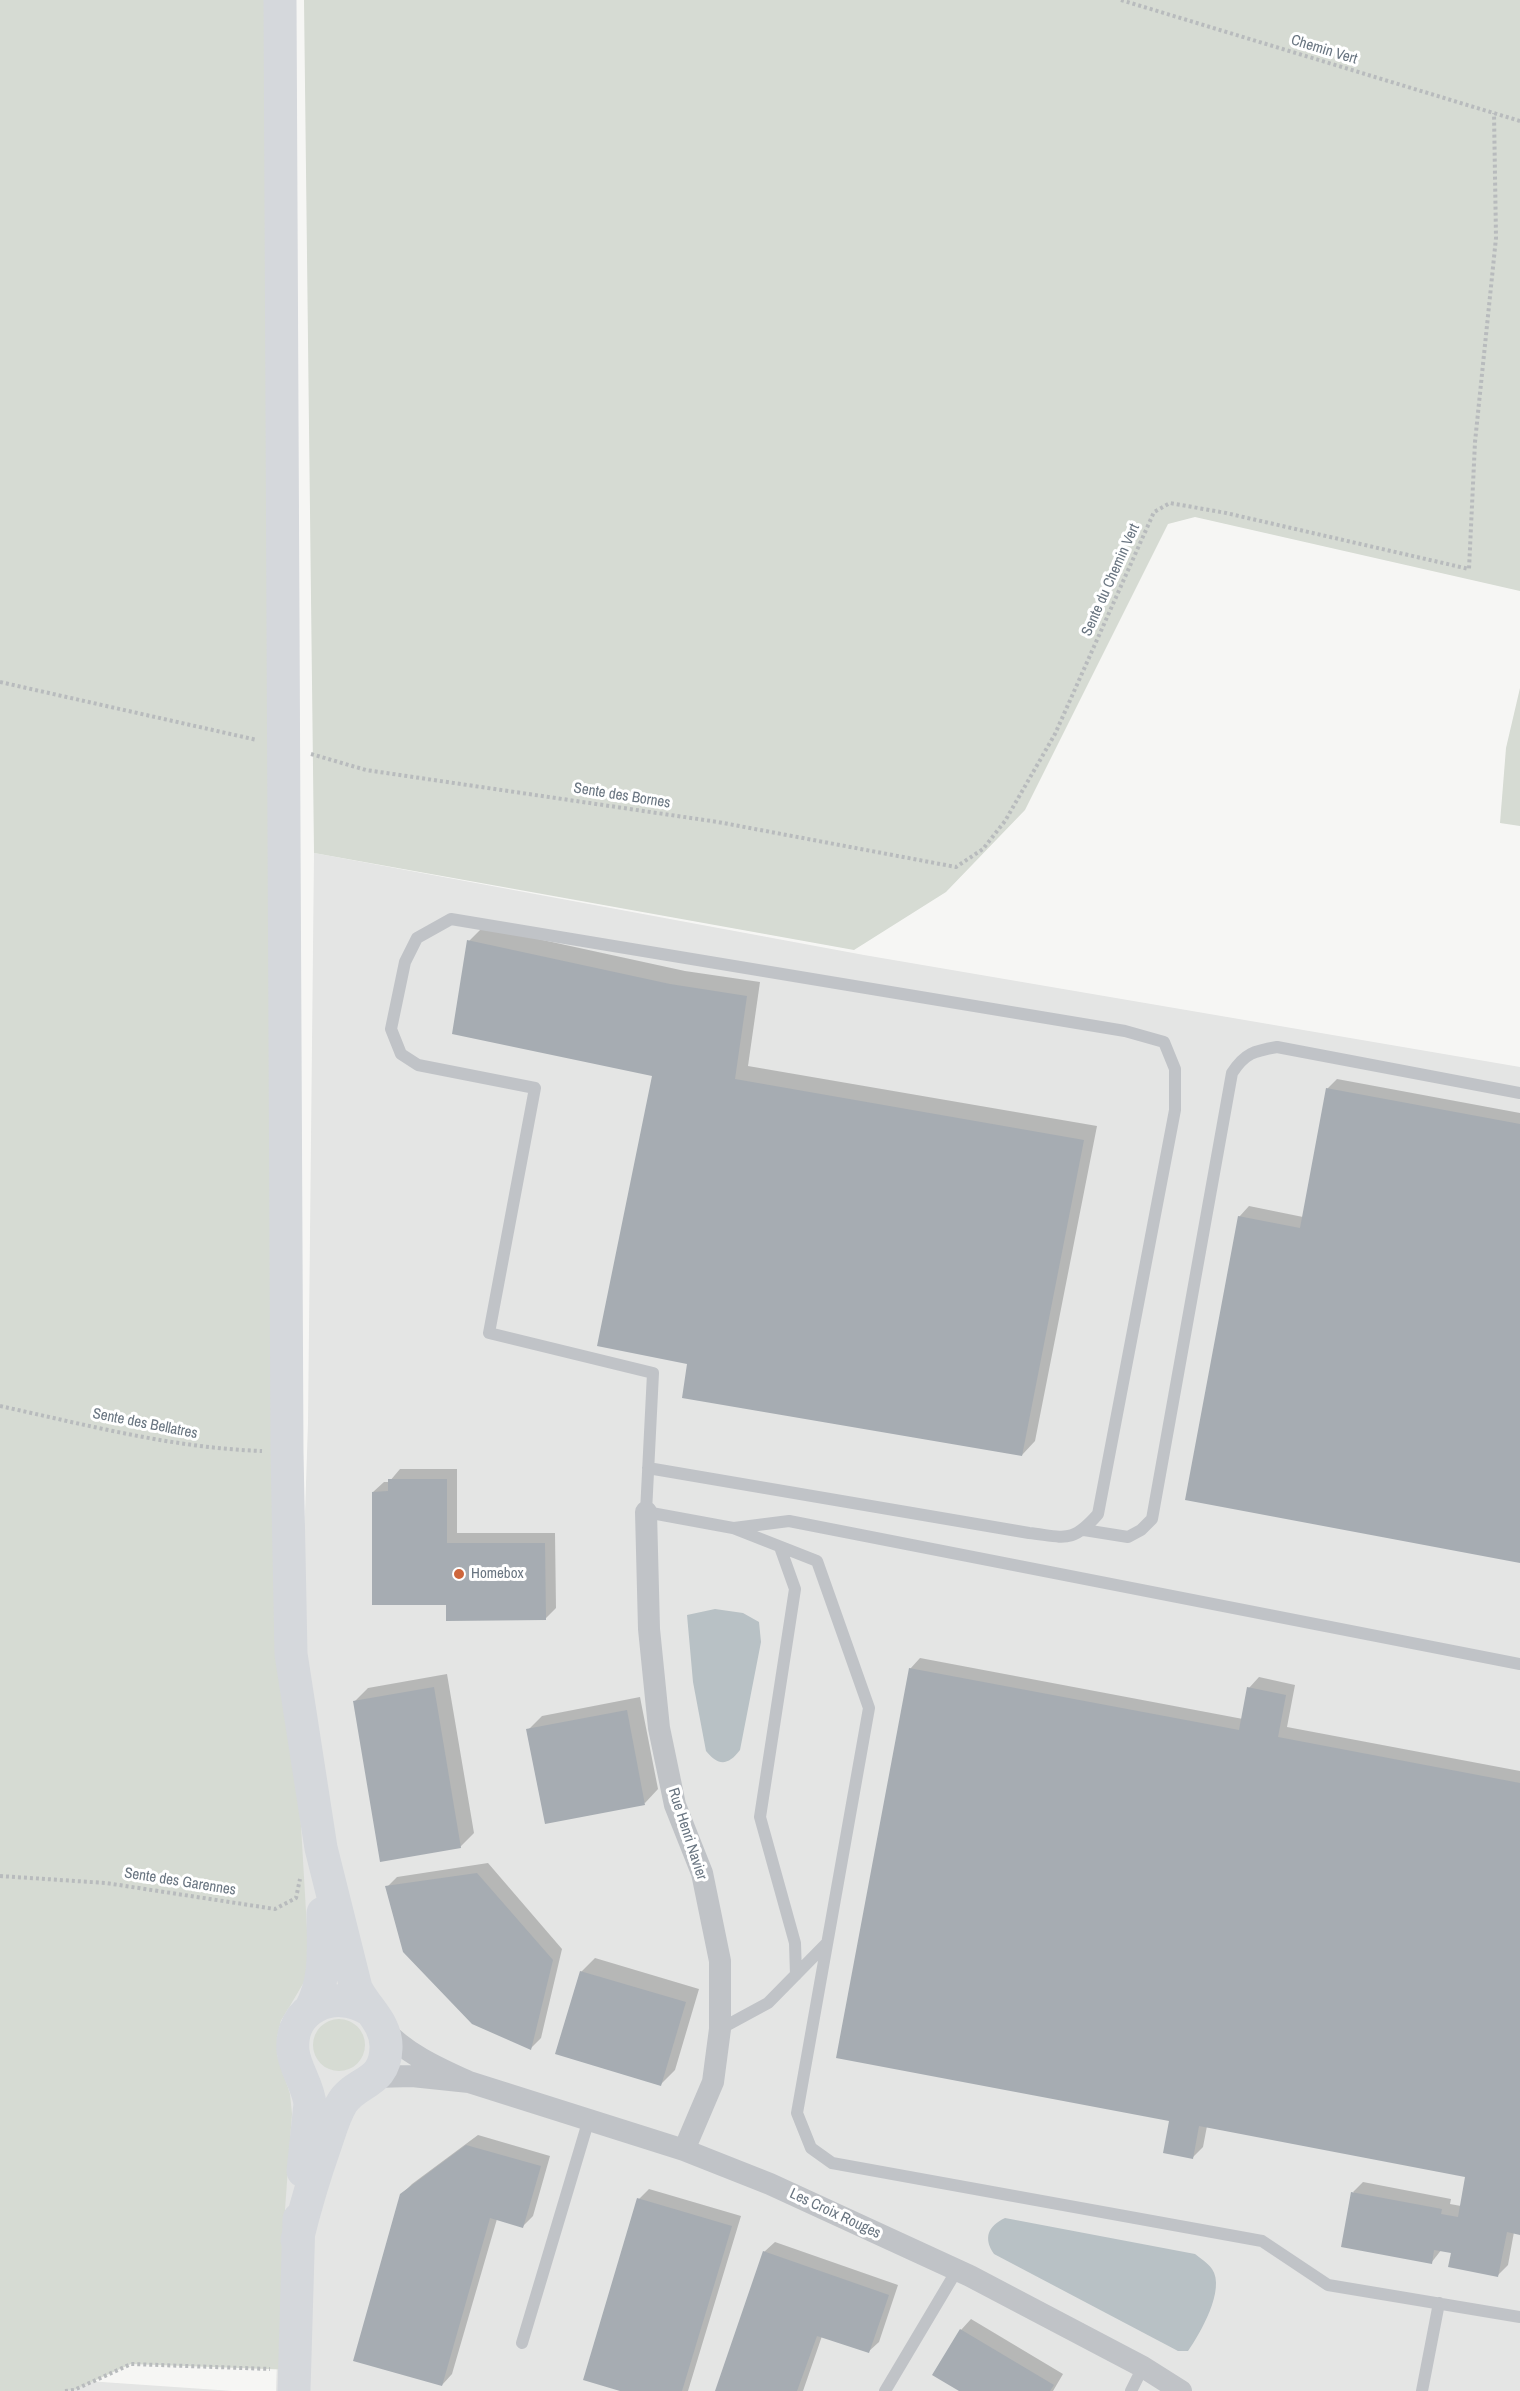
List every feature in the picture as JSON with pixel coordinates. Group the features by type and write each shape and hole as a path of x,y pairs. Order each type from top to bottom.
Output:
{"street":[{"path":"280,0 287,1452 291,1654 321,1848 353,1979 375,2018 386,2049 383,2064 365,2084 346,2098 336,2117 312,2183 297,2240"},
{"name":"Rue Henri Navier","path":"646,1512 649,1629 659,1728 675,1805 702,1873 720,1961 720,2029 713,2082 684,2150"},
{"path":"310,2010 320,1988 323,1970 321,1848"},
{"path":"294,2380 297,2240 310,2104 309,2093 293,2050 294,2035 300,2021 310,2010 323,2002 339,1999 354,2002 375,2018"},
{"name":"Les Croix Rouges","path":"375,2018 389,2036 406,2048 469,2082 684,2150 770,2184 957,2270 1143,2367 1181,2391"},
{"path":"301,2072 311,2084 325,2091 340,2093 365,2084"},
{"name":"Les Croix Rouges","path":"365,2084 412,2076 469,2082"}],"lane":[{"path":"648,1468 1029,1533 1070,1538 1084,1530 1098,1514 1175,1110 1175,1069 1164,1042 1125,1031 451,919 417,938 405,962 391,1029 401,1054 418,1065 535,1088 489,1333 652,1373 646,1512 733,1528 818,1561 869,1708 797,2113 811,2148 832,2163 1262,2241 1328,2285 1520,2317"},
{"path":"1084,1530 1128,1537 1141,1530 1152,1519 1232,1073 1241,1059 1258,1050 1277,1047 1520,1094"},
{"path":"733,1528 789,1521 1520,1664"},
{"path":"780,1547 795,1589 760,1817 795,1943 795,1975"},
{"path":"720,2029 768,2003 827,1943"},
{"path":"522,2343 589,2119"},
{"path":"885,2391 957,2270"},
{"path":"1422,2391 1439,2303"},
{"path":"1131,2391 1143,2367"}],"path":[{"name":"Chemin Vert","path":"1121,0 1520,121"},
{"name":"Sente du Chemin Vert","path":"956,867 983,849 1005,821 1054,734 1154,512 1170,503 1226,513 1469,568 1475,442 1496,238 1494,113"},
{"name":"Sente des Bornes","path":"0,682 285,747 366,770 718,822 956,867"},
{"name":"Sente des Bellatres","path":"0,1406 158,1440 229,1450 287,1452"},
{"name":"Sente des Garennes","path":"0,1876 106,1883 275,1909 296,1898 302,1871 321,1848"},
{"path":"65,2391 74,2390 131,2364 294,2380"}],"shaded area":[{"path":"0,0 280,0 291,1654 309,1963 304,1982 281,2021 277,2038 277,2054 290,2094 292,2114 284,2223 294,2370 131,2364 74,2390 65,2391 0,2391"},
{"path":"304,0 1520,0 1520,591 1195,517 1168,524 1025,810 946,892 854,950 314,853"},
{"path":"1520,688 1520,826 1500,823 1506,748"},
{"path":"314,853 864,955 1520,1067 1520,2391 276,2391 308,1423"},
{"path":"715,1609 743,1613 759,1622 761,1642 740,1750 731,1759 723,1762 710,1756 706,1751 693,1682 687,1615"},
{"path":"334,2019 344,2019 358,2026 365,2045 358,2064 344,2071 334,2071 324,2067 317,2060 313,2050 313,2040 317,2030 324,2023"},
{"path":"1005,2218 1195,2254 1212,2269 1216,2288 1210,2311 1188,2351 1178,2351 994,2254 989,2243 989,2233 999,2221"},
{"path":"0,2375 233,2391 0,2391"}],"building":[{"path":"467,940 670,984 747,996 735,1079 1084,1140 1022,1456 682,1398 687,1364 597,1346 652,1076 452,1034"},
{"path":"1326,1088 1520,1124 1520,1563 1185,1500 1238,1216 1300,1228"},
{"name":"Homebox","path":"388,1479 447,1479 447,1543 545,1543 546,1620 446,1621 446,1605 372,1605 372,1492 388,1491"},
{"path":"909,1668 1239,1730 1247,1687 1286,1695 1278,1737 1520,1783 1520,2235 1507,2232 1498,2277 1448,2267 1451,2253 1434,2250 1432,2264 1341,2247 1351,2192 1442,2209 1441,2214 1458,2217 1465,2177 1199,2126 1193,2159 1163,2153 1169,2121 836,2058"},
{"path":"434,1687 461,1848 380,1862 353,1701"},
{"path":"627,1710 645,1805 545,1824 526,1729"},
{"path":"477,1873 553,1960 531,2050 472,2024 403,1952 385,1886"},
{"path":"580,1971 686,2002 661,2086 555,2054"},
{"path":"466,2145 541,2166 523,2228 490,2218 442,2386 353,2361 400,2194"},
{"path":"637,2198 732,2226 682,2391 620,2391 583,2380"},
{"path":"763,2251 889,2295 869,2353 817,2336 797,2391 715,2391"},
{"path":"960,2329 1054,2385 1050,2391 959,2391 932,2375"}],"place":[{"name":"Homebox","path":"459,1574"}]}
